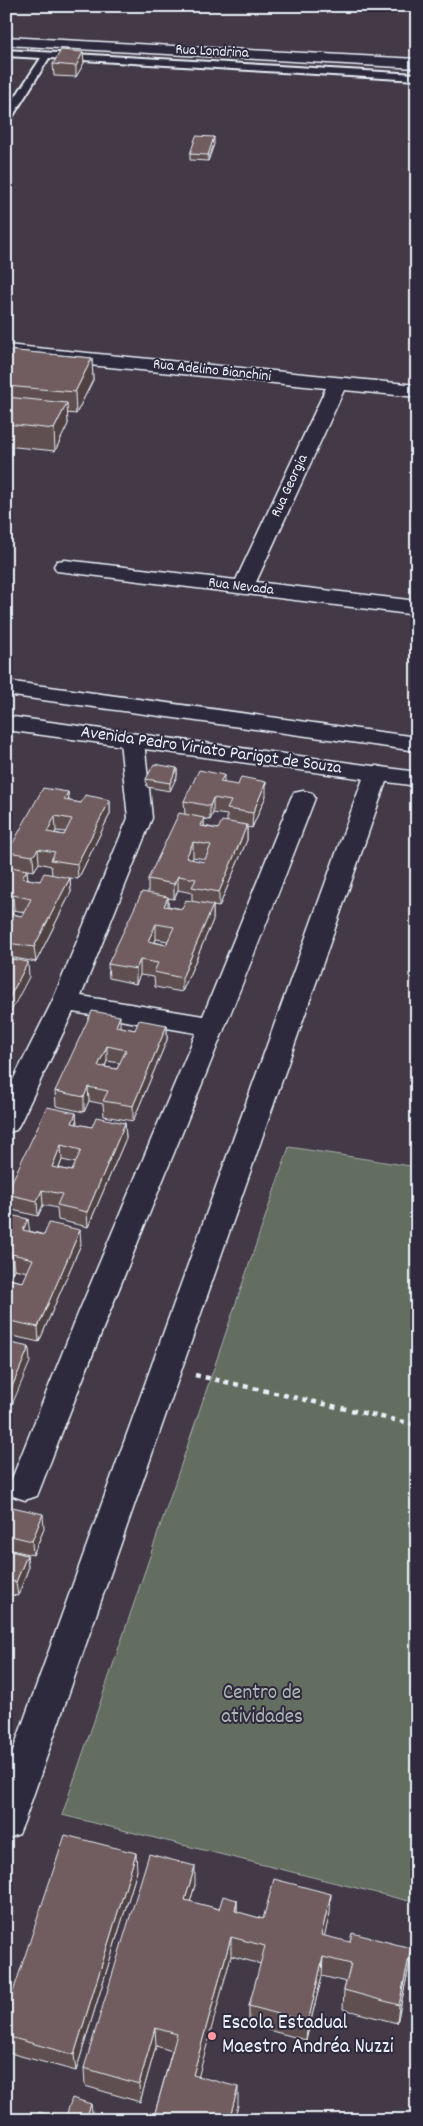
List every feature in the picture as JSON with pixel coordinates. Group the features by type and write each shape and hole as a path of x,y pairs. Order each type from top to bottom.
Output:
{"street":[{"name":"Rua Londrina","path":"6,41 417,64"},
{"name":"Rua Adelino Bianchini","path":"6,351 417,391"},
{"name":"Rua Georgia","path":"242,588 336,384"},
{"name":"Rua Nevada","path":"64,566 417,608"},
{"name":"Avenida Pedro Viriato Parigot de Souza","path":"6,688 417,744"},
{"name":"Avenida Pedro Viriato Parigot de Souza","path":"6,722 132,741 417,779"},
{"path":"6,1123 65,1002 140,818 132,741"},
{"path":"6,1822 377,773"},
{"path":"25,1486 56,1405 212,1028 303,798"},
{"path":"65,1002 212,1028"}],"lane":[{"path":"6,53 417,77"},
{"path":"6,120 47,55"}],"path":[{"path":"167,1368 417,1425"}],"green space":[{"name":"Centro de atividades","path":"289,1147 417,1167 417,1903 62,1815"}],"building":[{"path":"61,50 83,52 76,66 53,64"},
{"path":"196,136 214,137 208,155 190,154"},
{"path":"415,236 417,236 417,242 413,242"},
{"path":"6,350 92,358 75,392 6,386"},
{"path":"6,397 67,403 54,429 6,424"},
{"path":"154,764 177,768 170,783 146,779"},
{"path":"199,770 224,775 220,782 238,785 241,777 266,782 253,813 227,809 231,801 213,798 210,806 184,801"},
{"path":"43,788 68,792 64,800 81,803 85,795 110,800 77,864 51,860 55,852 38,849 33,856 8,852","holes":["55,816 72,819 64,835 47,832"]},
{"path":"179,813 204,818 201,826 218,829 222,821 247,825 219,892 192,887 196,879 178,876 174,884 148,879","holes":["193,842 211,845 204,862 186,858"]},
{"path":"6,866 27,870 22,878 40,881 44,873 70,878 34,947 8,943 13,934 6,933 6,913 22,916 31,899 13,895 6,908"},
{"path":"142,892 168,897 164,906 182,909 186,900 213,905 182,978 154,972 158,963 140,960 136,969 108,964","holes":["156,924 174,927 166,945 148,941"]},
{"path":"6,958 28,962 6,1004"},
{"path":"92,1011 120,1016 116,1026 135,1030 139,1020 167,1025 133,1106 103,1101 108,1091 88,1087 84,1097 55,1091","holes":["107,1046 126,1050 117,1069 98,1066"]},
{"path":"47,1107 76,1113 72,1123 92,1127 96,1117 125,1123 87,1212 57,1205 62,1194 42,1190 37,1201 6,1194","holes":["61,1145 81,1150 72,1171 52,1167"]},
{"path":"6,1214 28,1219 23,1230 44,1235 49,1223 80,1230 38,1327 6,1320 12,1308 6,1307 6,1279 23,1282 33,1259 12,1254 6,1268"},
{"path":"6,1342 29,1347 6,1401"},
{"path":"8,1506 43,1514 32,1541 6,1536 6,1511"},
{"path":"6,1550 27,1555 16,1582 6,1580"},
{"path":"65,1835 136,1853 74,2055 6,2036 6,2013"},
{"path":"149,1854 195,1866 185,1900 219,1909 223,1896 237,1900 235,1911 263,1919 274,1879 331,1894 321,1935 350,1942 352,1933 411,1948 399,2005 344,1990 351,1964 323,1957 308,2022 249,2006 265,1946 231,1937 193,2075 238,2087 229,2120 153,2120 177,2034 155,2028 139,2084 84,2068"},
{"path":"72,2098 91,2104 87,2116 100,2120 36,2120 39,2112 65,2119"}],"place":[{"name":"Escola Estadual Maestro Andréa Nuzzi","path":"212,2036"}]}
